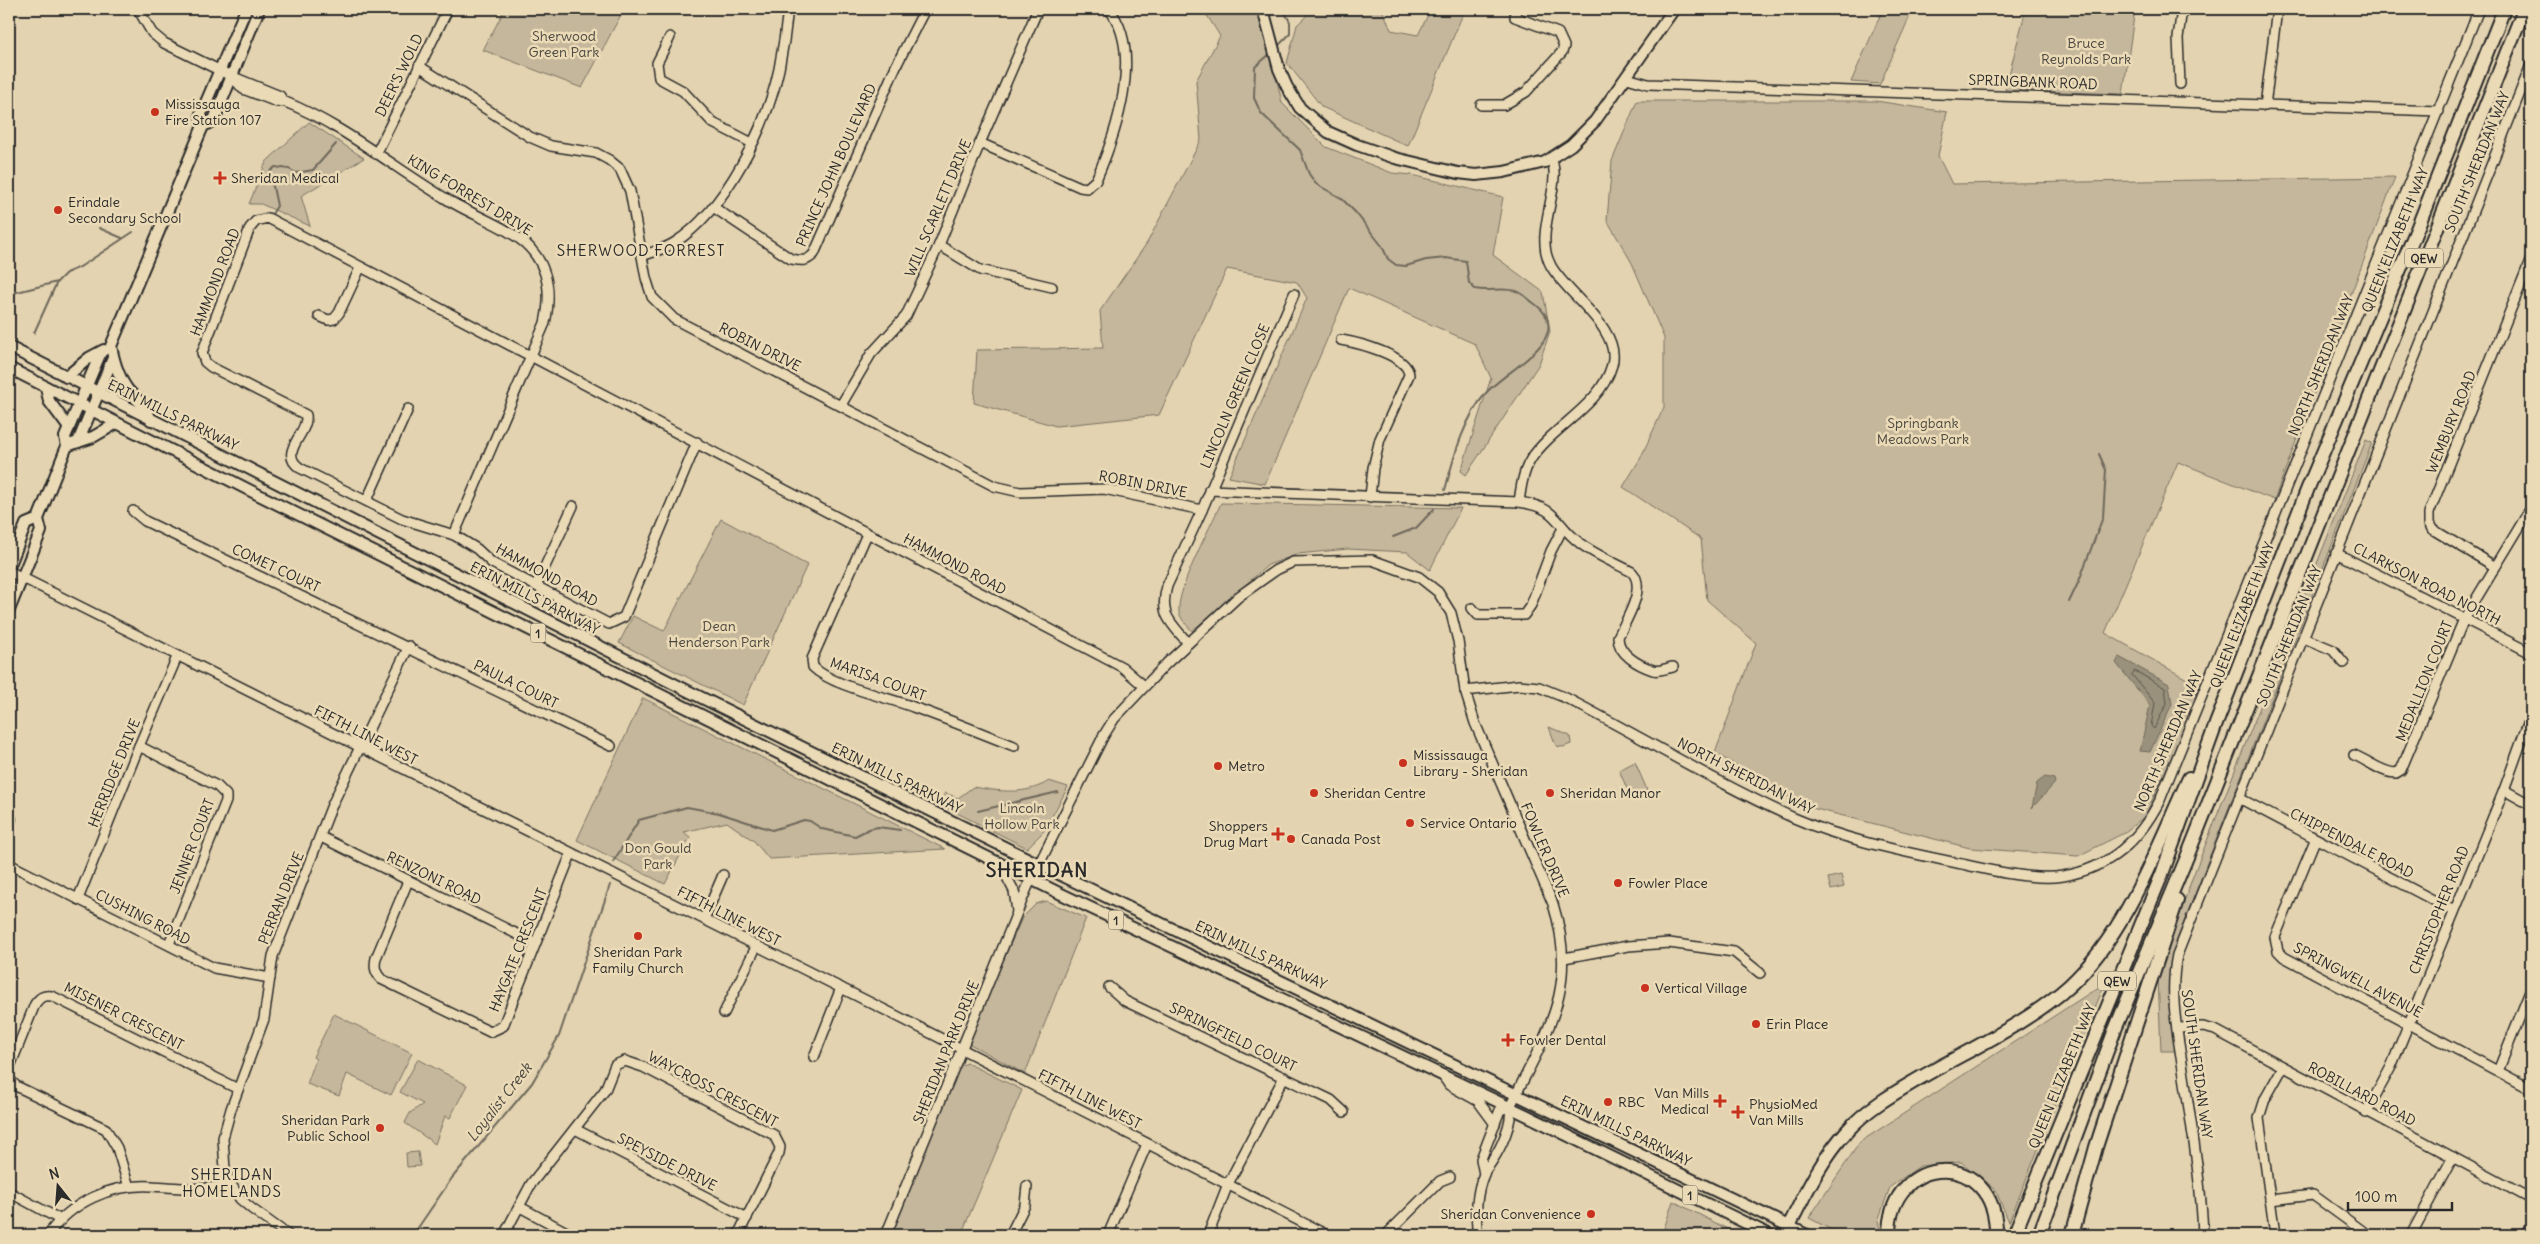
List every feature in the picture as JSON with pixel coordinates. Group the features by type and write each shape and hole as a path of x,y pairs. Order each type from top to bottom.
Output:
{"highway":[{"name":"QUEEN ELIZABETH WAY","path":"2014,1235 2162,874 2216,724 2308,488 2417,230 2504,9"},
{"name":"QEW","path":"2039,1235 2114,1032 2187,857 2524,9"},
{"path":"1787,1230 1816,1172 1829,1152 1849,1129 1871,1109 2050,1001 2082,973 2114,930 2216,724"},
{"path":"2072,1235 2096,1147 2186,874 2187,857"},
{"path":"1890,1235 1889,1218 1893,1204 1901,1192 1909,1183 1922,1175 1936,1172 1954,1172 1970,1178 1982,1188 1994,1208 1996,1235"}],"main road":[{"path":"151,420 147,407 125,385 113,358 111,346 203,126 201,114 246,9"},
{"path":"203,126 214,120 259,9"},
{"path":"1262,9 1276,59 1287,87 1300,108 1328,132 1357,145 1395,158 1452,172 1476,174 1504,172 1548,160 1571,145 1595,120 1627,78 1674,9"},
{"path":"66,377 89,358 111,346"},
{"name":"ERIN MILLS PARKWAY","path":"9,347 688,691 1039,864 1517,1094 1787,1230 1807,1235"},
{"path":"9,610 41,531 38,519 67,446 65,437 101,352"},
{"path":"78,442 113,358"},
{"name":"ERIN MILLS PARKWAY","path":"9,368 268,500 999,862 1510,1107 1770,1235"},
{"path":"46,387 49,401 69,428"},
{"path":"67,446 93,437 117,423"},
{"path":"9,569 26,524 38,519"}],"street":[{"name":"KING FORREST DRIVE","path":"138,9 152,33 164,43 219,71 280,96 283,101 326,120 449,201 522,240 531,249 545,271 549,284 549,306 532,357 454,535"},
{"name":"DEER'S WOLD","path":"376,154 448,9"},
{"path":"642,256 673,243 687,234 713,207 752,143 766,111 779,70 788,9"},
{"name":"WILL SCARLETT DRIVE","path":"841,405 871,354 906,316 1038,9"},
{"path":"980,143 1080,187 1087,188 1096,180 1111,145 1125,77 1125,46 1114,15 1109,9"},
{"path":"1481,105 1504,105 1526,92 1562,52 1564,46 1558,33 1515,17 1516,9"},
{"path":"2180,84 2178,38 2182,9"},
{"path":"2265,106 2277,9"},
{"name":"NORTH SHERIDAN WAY","path":"1465,691 1519,685 1539,687 1566,698 1795,818 1837,834 1911,853 1984,868 2046,877 2076,873 2115,856 2148,824 2164,792 2479,9"},
{"name":"PRINCE JOHN BOULEVARD","path":"713,207 791,259 802,262 808,260 814,254 921,10"},
{"path":"670,37 657,63 659,78 684,91 713,123 752,143"},
{"name":"SOUTH SHERIDAN WAY","path":"2203,1235 2198,1169 2172,992 2176,955 2531,65"},
{"name":"ROBIN DRIVE","path":"419,66 530,136 551,146 596,153 615,165 627,182 630,191 646,278 652,297 674,319 994,486 1020,492 1104,489 1202,510"},
{"name":"SPRINGBANK ROAD","path":"1627,78 1648,84 2049,96 2265,106 2439,111"},
{"path":"1519,502 1524,473 1531,459 1542,445 1582,410 1606,381 1614,354 1610,338 1550,265 1545,250 1554,175 1548,160"},
{"name":"HAMMOND ROAD","path":"697,442 621,620 609,624 492,563 477,549 454,535 402,519 295,464 291,452 306,421 306,415 211,367 205,362 202,353 250,228 258,220 268,218 360,268 697,442 867,534 1122,667 1144,686"},
{"path":"938,245 980,270 1052,287"},
{"name":"WEMBURY ROAD","path":"2494,566 2432,530 2429,523 2429,513 2531,259"},
{"path":"319,316 328,320 334,318 360,268"},
{"name":"LINCOLN GREEN CLOSE","path":"1188,643 1166,615 1164,599 1167,586 1202,510 1294,294"},
{"path":"1341,340 1360,343 1399,360 1409,371 1409,375 1380,439 1373,468 1370,497"},
{"path":"367,500 408,409"},
{"path":"1209,490 1519,502 1539,505 1548,510 1563,528 1591,551 1632,572 1637,577 1638,591 1618,637 1621,650 1625,655 1654,671 1672,668"},
{"path":"536,586 573,506"},
{"name":"MEDALLION COURT","path":"2354,755 2369,760 2390,773 2396,773 2401,770 2464,619 2494,566 2531,508"},
{"name":"COMET COURT","path":"133,511 146,521 409,646"},
{"path":"1472,608 1478,615 1524,614 1531,605 1551,550 1563,528"},
{"name":"MARISA COURT","path":"867,534 812,659 813,667 821,674 854,687 913,706 1014,746"},
{"name":"CLARKSON ROAD NORTH","path":"2336,553 2531,653"},
{"name":"FOWLER DRIVE","path":"1144,686 1238,597 1276,570 1293,562 1372,560 1419,577 1438,592 1451,613 1458,641 1465,691 1475,723 1554,904 1562,931 1563,980 1557,1010 1510,1107"},
{"name":"FIFTH LINE WEST","path":"9,569 177,657 963,1049 1327,1235"},
{"path":"2304,638 2332,650 2344,663"},
{"name":"PAULA COURT","path":"409,646 612,746"},
{"name":"PERRAN DRIVE","path":"288,1235 240,1199 225,1170 223,1138 238,1089 264,1019 273,956 332,806 409,646"},
{"name":"HERRIDGE DRIVE","path":"78,899 177,657"},
{"name":"SHERIDAN PARK DRIVE","path":"886,1235 1032,878 1104,736 1114,719 1144,686"},
{"name":"CHRISTOPHER ROAD","path":"2366,1113 2391,1067 2504,790 2531,715"},
{"name":"JENNER COURT","path":"139,746 218,786 226,795 226,801 169,944"},
{"path":"2504,790 2531,806"},
{"name":"CHIPPENDALE ROAD","path":"2239,798 2315,840 2454,911"},
{"name":"RENZONI ROAD","path":"321,837 535,943"},
{"name":"SPRINGWELL AVENUE","path":"2315,840 2275,937 2278,951 2284,957 2531,1089"},
{"name":"HAYGATE CRESCENT","path":"408,881 376,958 374,966 376,973 381,979 485,1031 495,1031 503,1026 571,854"},
{"path":"999,862 1014,891 1017,912"},
{"name":"CUSHING ROAD","path":"9,864 214,968 270,978"},
{"path":"704,919 723,874"},
{"path":"1564,958 1628,946 1669,943 1734,952 1760,973"},
{"path":"724,1013 757,946"},
{"name":"SPRINGFIELD COURT","path":"1109,987 1125,1001 1331,1100 1344,1112"},
{"path":"814,1057 841,988"},
{"path":"2498,1071 2531,989"},
{"name":"MISENER CRESCENT","path":"9,1068 35,1004 40,997 46,995 52,996 238,1089"},
{"name":"ROBILLARD ROAD","path":"2177,1028 2203,1027 2215,1030 2366,1113 2531,1199"},
{"name":"WAYCROSS CRESCENT","path":"504,1235 531,1184 605,1090 615,1065 626,1061 637,1064 774,1134 780,1147 738,1235"},
{"path":"2275,1235 2259,1118 2265,1099 2283,1066"},
{"path":"1443,1076 1449,1085 1478,1101 1494,1124"},
{"path":"1208,1235 1228,1184 1284,1077"},
{"path":"9,1079 16,1086 106,1129 117,1148 129,1186"},
{"path":"1478,1235 1477,1206 1484,1174 1493,1160 1512,1116 1510,1107 1500,1110 1494,1124 1481,1159 1484,1174"},
{"name":"SPEYSIDE DRIVE","path":"575,1129 747,1218"},
{"path":"1108,1235 1147,1144"},
{"path":"2411,1235 2453,1157"},
{"path":"1386,1235 1440,1181 1450,1177"},
{"path":"48,1235 80,1204 104,1193 129,1186 210,1189 231,1184"},
{"path":"1010,1235 1025,1205 1027,1186"},
{"path":"9,1192 62,1220"},
{"path":"2270,1200 2313,1195 2368,1235"},
{"path":"520,1207 572,1235"},
{"path":"2525,1235 2531,1226"}],"green space":[{"name":"Sherwood Green Park","path":"505,9 624,9 582,88 483,50"},
{"path":"1203,9 1257,9 1264,22 1282,103 1326,147 1392,173 1412,175 1503,197 1493,255 1543,292 1550,331 1539,364 1466,475 1461,471 1491,378 1475,344 1349,288 1265,484 1229,477 1307,298 1297,282 1227,269 1159,415 1056,426 974,403 977,350 1103,348 1100,311 1147,243 1201,140 1196,81 1220,36"},
{"path":"1313,9 1382,9 1391,30 1418,35 1431,9 1465,9 1408,146 1322,107 1287,63 1297,25"},
{"path":"1883,9 1913,9 1880,84 1851,82"},
{"name":"Bruce Reynolds Park","path":"2026,9 2135,9 2123,94 2005,90"},
{"name":"Springbank Meadows Park","path":"1637,101 1876,101 1947,112 1938,156 1952,184 2395,177 2274,500 2178,462 2105,633 2203,688 2145,816 2124,833 2078,856 1970,848 1804,806 1715,753 1756,643 1707,600 1701,539 1623,487 1640,459 1664,407 1664,338 1632,263 1607,220 1612,161"},
{"path":"309,122 364,158 301,196 310,226 261,204 249,204 266,162"},
{"path":"2366,440 2372,443 2176,942 2171,970 2170,996 2176,1051 2161,1051 2158,976 2193,876"},
{"path":"1221,503 1461,508 1430,570 1407,552 1348,549 1298,554 1268,565 1192,631 1180,615 1180,602 1188,574"},
{"name":"Dean Henderson Park","path":"721,519 807,565 743,705 619,643 633,616 664,631"},
{"name":"Don Gould Park","path":"643,698 945,849 769,859 754,841 727,822 684,832 690,837 665,884 577,840"},
{"path":"1549,727 1570,736 1571,744 1563,747 1556,746"},
{"path":"1635,762 1647,790 1631,798 1619,770"},
{"name":"Lincoln Hollow Park","path":"1049,781 1068,787 1044,831 1027,848 939,804 945,793 958,798 973,787 1002,791 1021,791 1040,786"},
{"path":"1841,875 1844,887 1831,890 1828,878"},
{"path":"1046,901 1086,918 1025,1074 970,1044 969,1038 1022,918 1036,904"},
{"path":"2105,983 2009,1222 1995,1189 1961,1162 1920,1166 1890,1187 1878,1221 1882,1235 1841,1235 1809,1218 1860,1142"},
{"path":"334,1014 412,1053 391,1095 347,1074 339,1096 307,1084 316,1059 313,1057"},
{"path":"418,1059 467,1085 450,1118 445,1116 435,1144 405,1123 410,1113 423,1104 400,1092"},
{"path":"967,1063 1022,1090 961,1235 891,1235 957,1067"},
{"path":"418,1152 420,1166 407,1167 406,1153"},
{"path":"1673,1201 1739,1235 1662,1235"}],"water":[{"path":"2119,657 2169,684 2172,704 2150,752 2140,751 2150,705 2116,663"},
{"path":"2045,777 2054,779 2055,783 2032,808 2037,783"}],"waterway":[{"name":"Loyalist Creek","path":"1276,48 1290,34 1290,22 1283,9"},
{"name":"Loyalist Creek","path":"1271,53 1255,67 1254,98 1261,113 1300,150 1309,174 1316,184 1341,198 1356,213 1382,246 1388,259 1396,265 1406,266 1426,260 1446,258 1466,261 1469,283 1475,289 1506,289 1519,292 1535,304 1546,316 1548,329 1544,341 1534,353 1486,393 1471,415 1460,439 1445,490"},
{"path":"272,214 277,206 270,172 275,167 289,169 296,173 313,170 336,144"},
{"path":"99,228 122,238"},
{"path":"34,333 57,282 66,273 80,267 133,232"},
{"path":"9,294 57,282"},
{"path":"2069,602 2103,517 2106,470 2099,454"},
{"name":"Loyalist Creek","path":"1393,537 1416,528 1434,509"},
{"name":"Loyalist Creek","path":"978,811 1058,792"},
{"name":"Loyalist Creek","path":"613,862 639,820 687,807 719,813 772,830 804,820 810,821 822,829 855,836 878,827 900,830"},
{"name":"Loyalist Creek","path":"413,1235 452,1178 532,1083 559,1036 610,885"}],"place":[{"name":"Mississauga Fire Station 107","path":"155,112"},
{"name":"Sheridan Medical","path":"220,178"},
{"name":"Erindale Secondary School","path":"58,210"},
{"name":"Mississauga Library - Sheridan","path":"1403,763"},
{"name":"Metro","path":"1218,766"},
{"name":"Sheridan Centre","path":"1314,793"},
{"name":"Sheridan Manor","path":"1550,793"},
{"name":"Service Ontario","path":"1410,823"},
{"name":"Shoppers Drug Mart","path":"1278,834"},
{"name":"Canada Post","path":"1291,839"},
{"name":"Fowler Place","path":"1618,883"},
{"name":"Sheridan Park Family Church","path":"638,936"},
{"name":"Vertical Village","path":"1645,988"},
{"name":"Erin Place","path":"1756,1024"},
{"name":"Fowler Dental","path":"1508,1040"},
{"name":"Van Mills Medical","path":"1720,1101"},
{"name":"RBC","path":"1608,1102"},
{"name":"PhysioMed Van Mills","path":"1738,1112"},
{"name":"Sheridan Park Public School","path":"380,1128"},
{"name":"Sheridan Convenience","path":"1591,1214"}],"district":[{"name":"SHERWOOD FORREST","path":"641,250"},
{"name":"SHERIDAN","path":"1037,870"},
{"name":"SHERIDAN HOMELANDS","path":"232,1182"}]}
